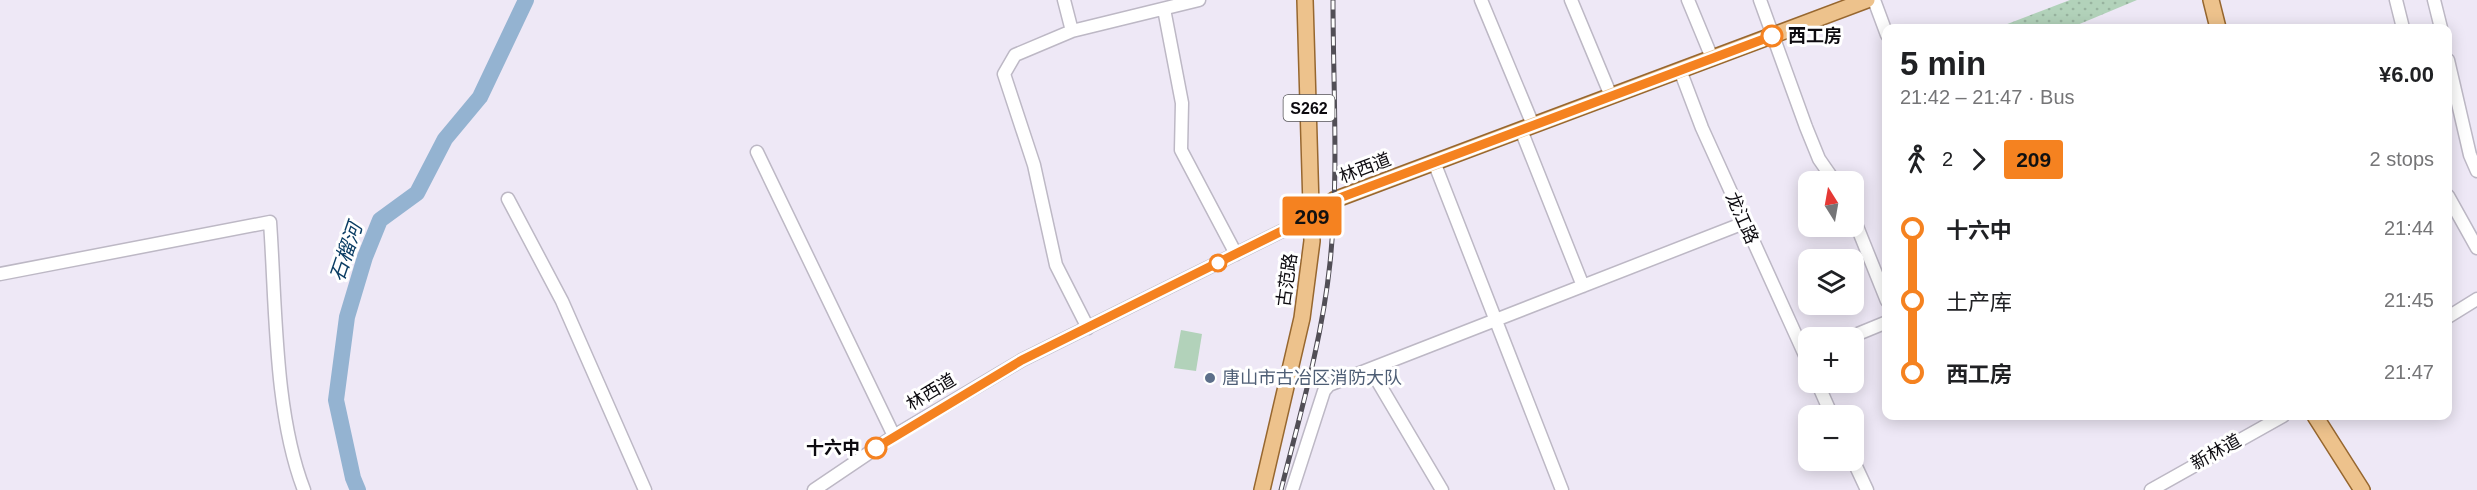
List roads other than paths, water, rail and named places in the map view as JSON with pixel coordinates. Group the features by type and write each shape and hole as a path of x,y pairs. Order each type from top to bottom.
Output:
{"main road":[{"name":"古范路","path":"1262,490 1302,318 1312,241 1305,0"},
{"name":"林西道","path":"1312,216 1334,200 1867,0"},
{"path":"2211,0 2214,24"},
{"path":"2318,420 2362,490"}],"street":[{"path":"1064,0 1072,31"},
{"path":"1088,328 1056,265 1034,165 1004,75 1016,55 1072,31 1164,9 1183,2 1199,0"},
{"path":"1481,0 1583,286"},
{"path":"1571,0 1611,96"},
{"path":"1688,0 1712,58"},
{"path":"1760,0 1819,159 1827,171"},
{"path":"1874,0 1883,24"},
{"path":"2396,0 2402,24"},
{"path":"2434,0 2440,24"},
{"path":"1164,9 1182,103 1181,150 1236,254"},
{"name":"龙江路","path":"1680,70 1744,223 1798,336"},
{"path":"2452,77 2470,154 2477,171"},
{"path":"757,152 894,436"},
{"path":"1434,162 1563,490"},
{"path":"508,199 562,301 645,490"},
{"path":"2452,203 2477,248"},
{"name":"林西道","path":"814,490 894,436 1022,360 1312,216"},
{"path":"0,274 270,222 280,373 288,432 304,490"},
{"path":"1292,490 1324,391 1329,385 1744,223"},
{"path":"1861,237 1882,289"},
{"path":"2452,315 2477,299"},
{"path":"1864,331 1882,324"},
{"path":"1371,370 1442,490"},
{"name":"新林道","path":"2151,490 2276,420"},
{"path":"1858,471 1867,490"}],"waterway":[{"name":"石榴河","path":"358,490 353,478 336,400 347,317 365,257 380,220 417,193 445,139 480,97 526,0"}],"railway":[{"path":"1281,490 1316,349 1330,263 1335,165 1333,0"}],"place":[{"name":"西工房","path":"1772,36"},
{"name":"唐山市古冶区消防大队","path":"1210,378"},
{"name":"十六中","path":"876,448"}]}
